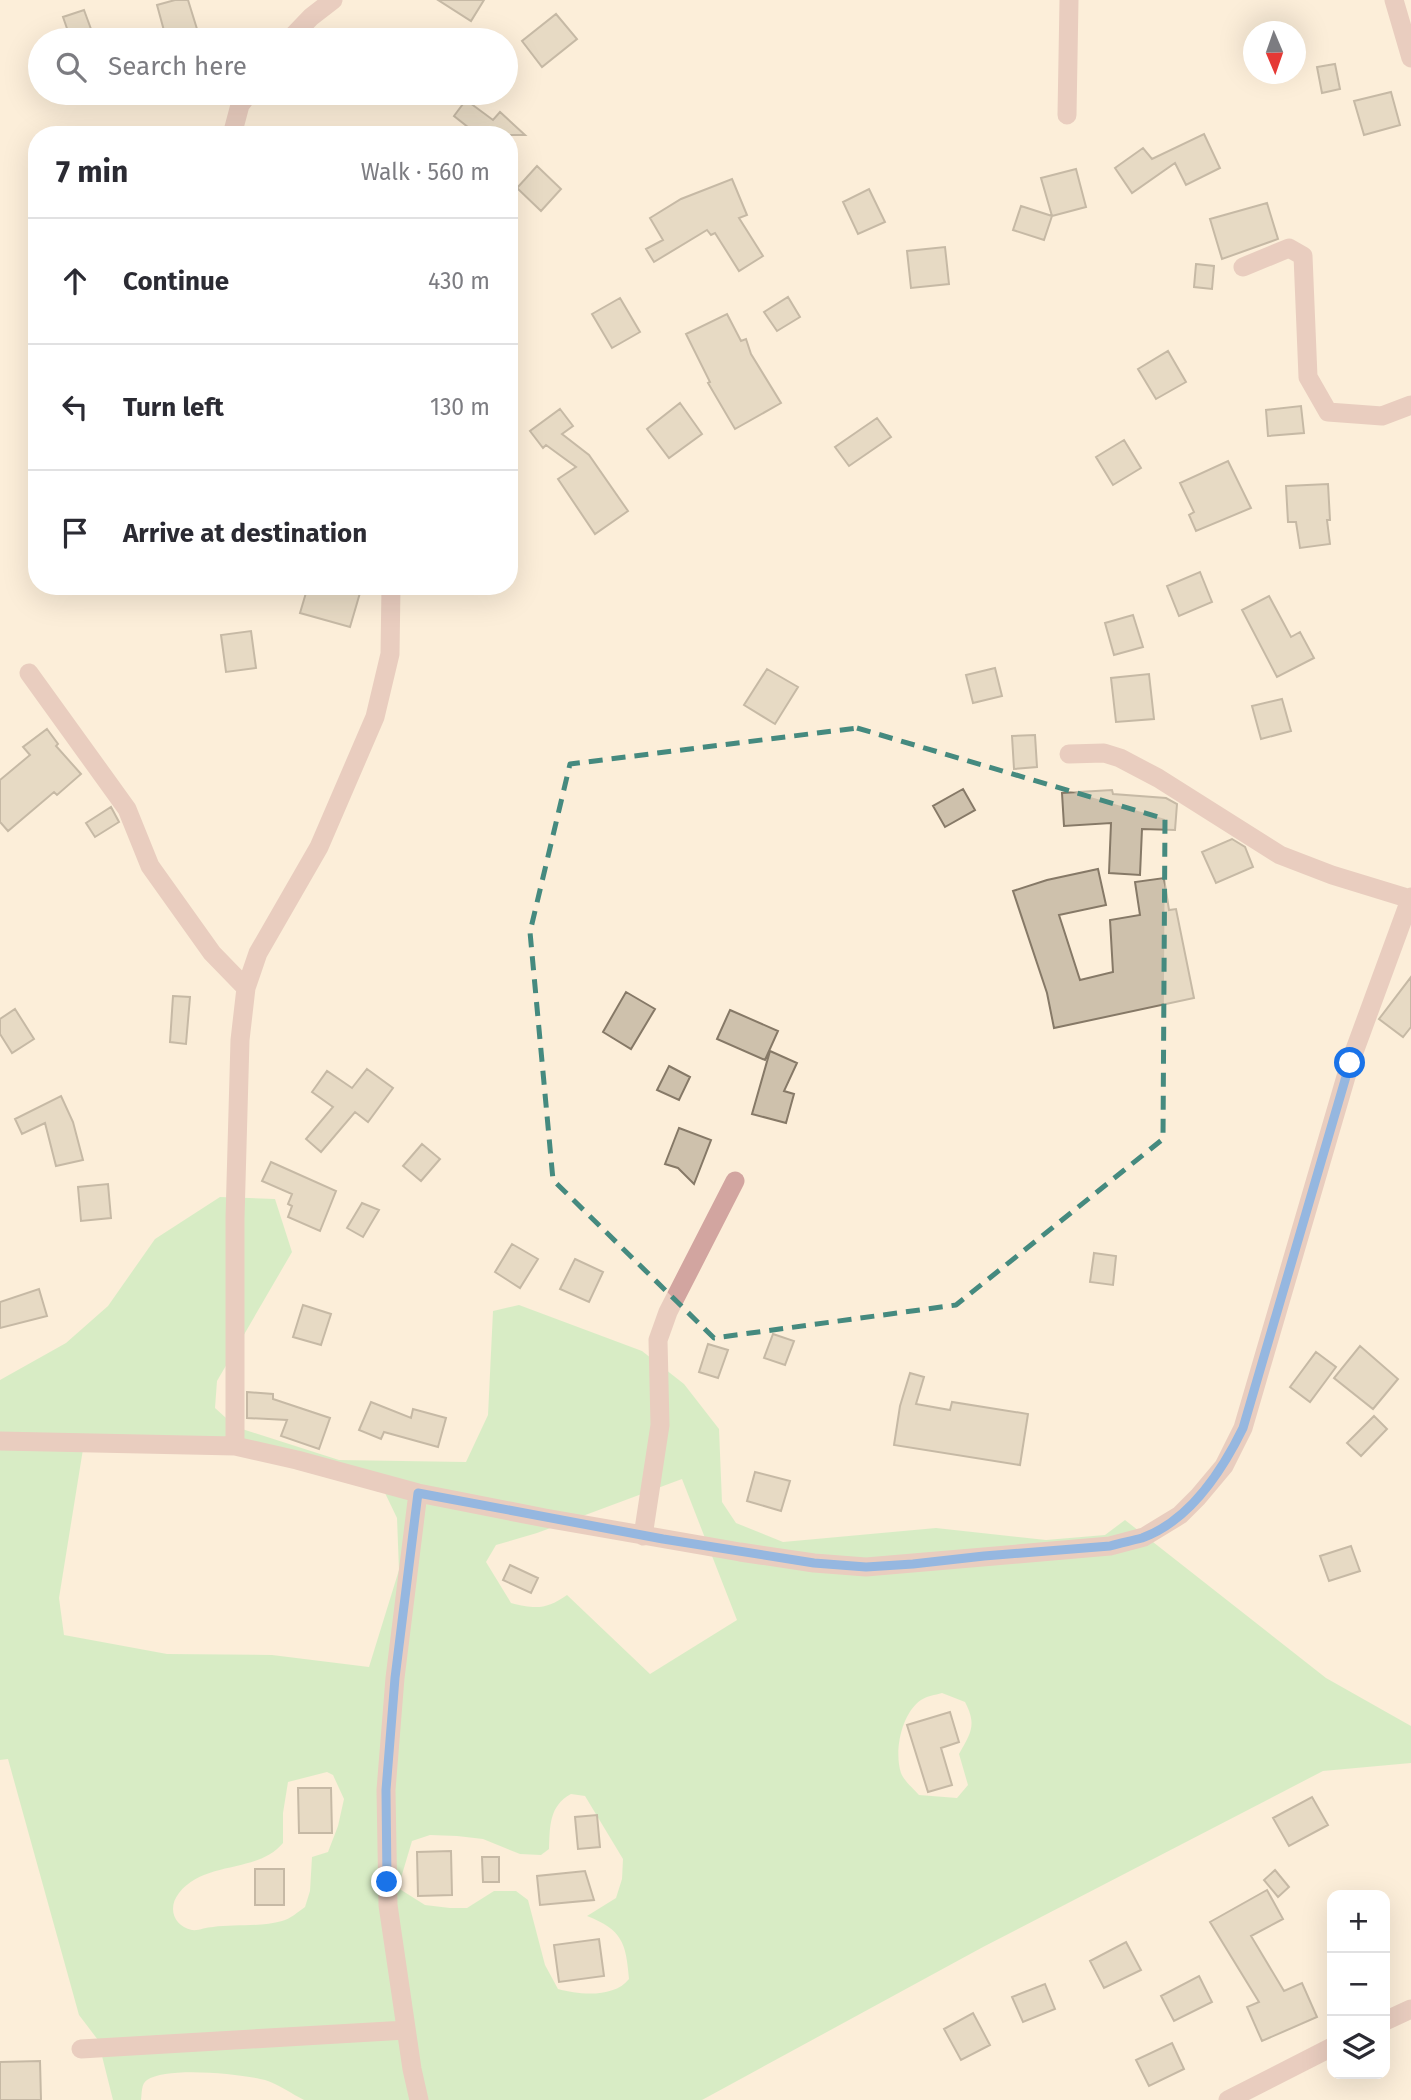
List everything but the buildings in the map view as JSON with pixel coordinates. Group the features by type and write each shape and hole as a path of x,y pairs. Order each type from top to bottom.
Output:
{"street":[{"path":"300,28 333,0"},
{"path":"1067,115 1069,0"},
{"path":"1394,0 1411,58"},
{"path":"234,126 240,105"},
{"path":"1243,267 1289,248 1303,256 1308,377 1328,412 1382,416 1411,405"},
{"path":"235,1446 233,1401 239,1081 246,988 258,953 319,847 375,718 390,654 391,595"},
{"path":"29,673 127,809 150,866 212,953 246,988"},
{"path":"0,1441 235,1446 418,1493 643,1536 814,1563 866,1567 1110,1546 1144,1537 1181,1515 1224,1466 1243,1428 1350,1063 1410,898 1332,875 1280,855 1158,778 1120,758 1104,753 1069,754"},
{"path":"643,1536 660,1424 657,1340 668,1312 735,1181"},
{"path":"418,1493 395,1678 386,1790 388,1905 419,2100"},
{"path":"1390,2019 1411,2009"},
{"path":"81,2049 406,2030"},
{"path":"1228,2100 1327,2049"}],"highlighted area":[{"path":"857,728 1165,819 1163,1139 956,1305 714,1338 553,1180 530,932 570,764"}],"green space":[{"path":"220,1197 275,1199 292,1252 217,1381 215,1408 236,1427 339,1460 466,1462 488,1415 493,1311 519,1305 642,1351 684,1384 719,1429 722,1502 736,1523 783,1542 936,1528 1046,1540 1105,1535 1125,1520 1326,1678 1411,1726 1411,1763 1323,1771 983,1947 702,2100 304,2100 265,2080 187,2072 171,2073 147,2080 143,2086 141,2100 113,2100 98,2040 79,2015 8,1759 0,1760 0,1380 66,1343 108,1306 155,1239","holes":["84,1443 206,1445 385,1493 397,1518 399,1570 369,1667 272,1655 167,1654 64,1635 59,1598","682,1479 737,1620 650,1674 567,1595 540,1607 511,1603 486,1562 496,1545 537,1533","942,1693 965,1702 971,1717 971,1729 959,1754 968,1785 957,1798 919,1795 901,1773 898,1755 904,1724 914,1706 928,1697","327,1772 333,1775 344,1799 328,1852 312,1857 310,1891 305,1907 288,1919 274,1923 194,1930 181,1925 173,1910 179,1893 203,1876 246,1864 272,1853 283,1843 283,1813 288,1782","571,1794 585,1796 623,1859 622,1879 616,1898 587,1916 615,1932 624,1946 629,1979 623,1985 606,1992 576,1993 558,1989 545,1965 528,1900 516,1891 494,1891 467,1908 450,1908 425,1905 398,1888 412,1841 430,1835 483,1839 520,1854 541,1855 549,1849 552,1817 558,1804"]}],"route":[{"path":"387,1882 386,1790 395,1678 418,1493 710,1548 814,1563 866,1567 1110,1546 1144,1537 1181,1515 1198,1497 1224,1466 1243,1428 1350,1063"}]}
